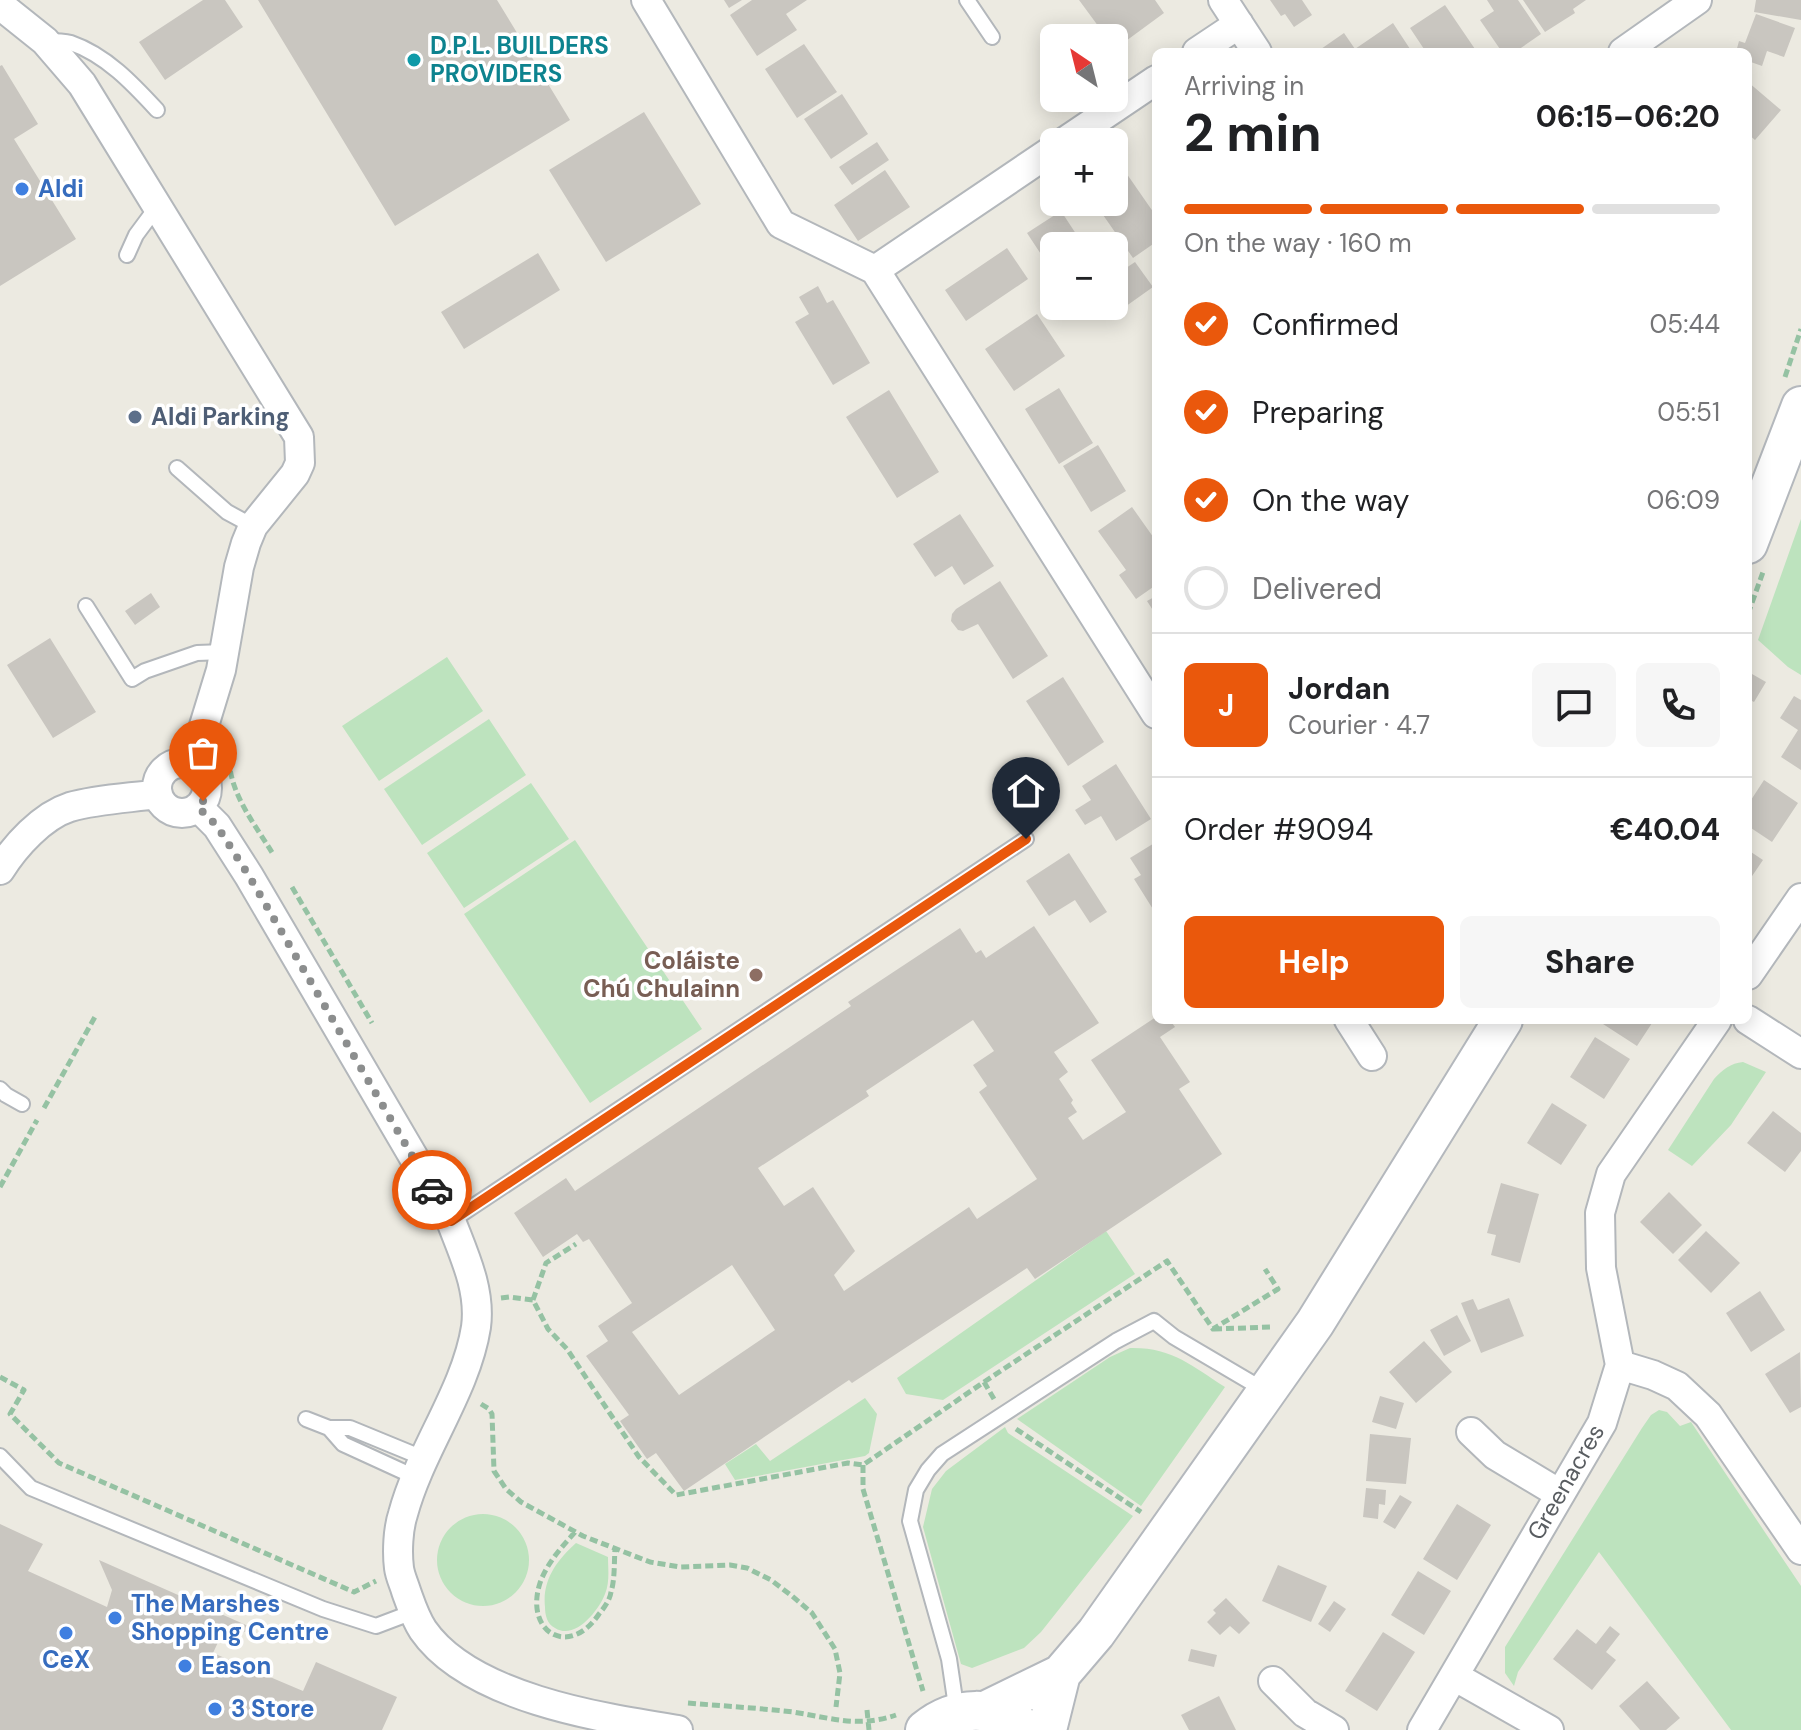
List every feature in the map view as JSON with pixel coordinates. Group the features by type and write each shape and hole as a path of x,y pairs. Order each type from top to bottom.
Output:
{"street":[{"path":"646,0 781,224 875,270 1152,708"},
{"path":"1223,0 1254,48"},
{"path":"1629,48 1697,0"},
{"path":"0,5 45,41 82,84 299,437 300,463 295,474 253,526 239,567 221,670 192,765"},
{"path":"1203,48 1239,24"},
{"path":"1085,128 1152,83"},
{"path":"875,270 1040,158"},
{"path":"1752,534 1801,406"},
{"path":"184,763 199,770 207,784 207,793 198,807 186,813 166,807 158,794 159,779 169,767 184,763"},
{"path":"0,870 13,851 41,824 68,808 158,794"},
{"path":"198,807 217,826 249,876 451,1221 468,1264 475,1291 476,1325 466,1366 419,1468 402,1516 399,1570 413,1612 443,1652 485,1680 596,1723 678,1730"},
{"path":"1752,969 1801,898"},
{"path":"1752,1023 1801,1054"},
{"path":"1352,1024 1372,1056"},
{"path":"1047,1730 1061,1674 1096,1633 1315,1323 1501,1024"},
{"name":"Greenacres","path":"1422,1730 1602,1423 1620,1365 1601,1268 1600,1213 1611,1174 1714,1024"},
{"path":"1620,1365 1677,1386 1708,1415 1801,1550"},
{"path":"1471,1432 1495,1455 1560,1494"},
{"path":"955,1718 1061,1674"},
{"path":"1454,1676 1549,1730"},
{"path":"1273,1681 1305,1713 1334,1730"},
{"path":"955,1718 1011,1719 1026,1730"}],"lane":[{"path":"967,0 992,37"},
{"path":"45,41 69,42 95,56 128,78 157,110"},
{"path":"127,255 136,235 156,208"},
{"path":"177,468 227,512 253,526"},
{"path":"86,606 132,679 145,671 197,653 224,652"},
{"path":"451,1221 1026,839"},
{"path":"2,1092 22,1104"},
{"path":"955,1718 949,1659 910,1521 916,1490 942,1454 1116,1341 1154,1321 1174,1337 1267,1392"},
{"path":"306,1419 329,1428 350,1428 419,1468"},
{"path":"0,1456 31,1488 323,1609 376,1626 413,1612"}],"path":[{"path":"231,739 229,765 236,792 275,858"},
{"path":"291,884 373,1027"},
{"path":"0,1187 96,1015"},
{"path":"576,1244 546,1263 533,1300 548,1329 567,1349 639,1457 676,1495 848,1463 863,1465 984,1382 1012,1426 1145,1515"},
{"path":"496,1290 497,1299 533,1300"},
{"path":"1213,1329 1276,1327"},
{"path":"0,1377 24,1390 10,1414 59,1463 354,1592 399,1570"},
{"path":"479,1403 492,1414 494,1471 506,1489 521,1502 575,1532 650,1562 680,1567 730,1565 747,1568 771,1580 812,1613 835,1649 840,1673 836,1707"},
{"path":"863,1465 863,1489 923,1691"},
{"path":"575,1532 554,1556 539,1586 539,1616 551,1634 567,1637 578,1634 596,1619 611,1593 615,1549"},
{"path":"683,1702 868,1722"},
{"path":"867,1710 869,1730"}],"green space":[{"path":"1801,519 1801,675 1758,640"},
{"path":"447,657 483,711 379,781 342,726"},
{"path":"489,719 526,775 422,845 384,789"},
{"path":"531,783 569,839 464,908 427,853"},
{"path":"575,840 702,1029 590,1103 464,914"},
{"path":"1743,1062 1766,1072 1731,1125 1692,1166 1668,1150 1714,1079 1727,1068"},
{"path":"1106,1231 1135,1274 943,1400 906,1394 897,1378"},
{"path":"1130,1348 1170,1354 1225,1387 1141,1506 1017,1419 1110,1357"},
{"path":"865,1398 877,1414 869,1453 865,1456 735,1480 725,1464 756,1444 770,1461"},
{"path":"1659,1410 1667,1412 1680,1426 1691,1422 1801,1586 1801,1730 1731,1730 1599,1552 1518,1672 1514,1686 1505,1673 1505,1647 1642,1428"},
{"path":"1005,1427 1008,1433 1133,1516 1041,1632 1024,1648 972,1668 961,1664 923,1527 932,1489 946,1471"},
{"path":"474,1514 492,1514 509,1521 522,1534 529,1560 522,1586 509,1599 492,1606 474,1606 457,1599 444,1586 437,1569 437,1551 444,1534 457,1521"},
{"path":"576,1543 608,1557 608,1585 592,1615 578,1627 563,1631 552,1626 547,1619 546,1588 557,1564"}],"building":[{"path":"203,0 225,0 243,27 165,80 139,42"},
{"name":"D.P.L. BUILDERS PROVIDERS","path":"258,0 497,0 570,120 395,226"},
{"path":"724,0 742,0 729,8"},
{"path":"752,0 807,0 786,14 797,30 757,56 730,15"},
{"path":"1079,0 1155,0 1164,13 1128,39 1128,24 1097,24"},
{"path":"1270,0 1302,0 1312,15 1294,27 1285,14 1281,16"},
{"path":"1487,0 1518,0 1541,34 1521,48 1499,48 1480,20 1494,11"},
{"path":"1523,0 1586,0 1573,9 1575,13 1545,32"},
{"path":"1756,0 1801,0 1801,20 1754,12"},
{"path":"1445,5 1474,48 1423,48 1410,28"},
{"path":"1756,14 1795,28 1784,57 1767,51 1762,66 1752,62 1752,48 1737,48 1739,41 1745,43"},
{"path":"1393,23 1409,48 1356,48"},
{"path":"1344,33 1354,48 1322,48"},
{"path":"804,44 837,92 797,118 765,69"},
{"name":"Aldi","path":"0,66 38,124 14,139 76,239 0,286"},
{"path":"1752,85 1781,110 1755,140 1752,137"},
{"path":"842,94 868,134 831,159 804,119"},
{"path":"644,112 701,204 606,262 549,170"},
{"path":"877,142 889,160 852,185 839,167"},
{"path":"885,170 910,207 858,241 834,205"},
{"path":"1128,176 1152,210 1152,245 1133,258 1128,251 1128,232 1115,232 1104,216 1128,216"},
{"path":"1053,216 1064,216 1075,232 1040,232 1040,253 1027,233"},
{"path":"1007,248 1028,279 966,321 945,290"},
{"path":"538,253 560,290 464,349 441,312"},
{"path":"1135,262 1152,288 1128,305 1128,267"},
{"path":"818,286 827,303 833,300 870,363 833,385 795,322 809,314 799,297"},
{"path":"1037,314 1065,356 1014,391 985,349"},
{"path":"1059,388 1093,443 1059,464 1025,409"},
{"path":"889,390 939,472 897,498 846,417"},
{"path":"1098,445 1126,491 1091,512 1063,466"},
{"path":"1132,507 1152,535 1152,588 1136,599 1119,575 1126,570 1098,531"},
{"path":"960,514 994,566 964,585 952,566 935,577 913,544"},
{"path":"1000,581 1048,656 1013,679 978,624 963,631 958,630 951,621 956,609"},
{"path":"151,593 160,607 135,625 125,611"},
{"path":"50,638 96,712 53,738 7,665"},
{"path":"1752,674 1766,682 1752,701"},
{"path":"1063,677 1104,742 1068,766 1026,701"},
{"path":"1794,696 1801,700 1801,770 1781,757 1798,730 1780,718"},
{"path":"1116,764 1151,819 1116,841 1101,816 1085,825 1075,810 1091,800 1082,786"},
{"path":"1764,780 1798,803 1772,842 1752,829 1752,798"},
{"path":"1152,844 1152,908 1134,879 1141,875 1130,858"},
{"path":"1069,853 1107,912 1090,923 1075,900 1049,916 1026,881"},
{"path":"1752,853 1763,860 1752,876"},
{"path":"1034,926 1099,1023 1054,1052 1068,1072 1059,1079 1077,1112 1068,1118 1083,1140 1126,1112 1091,1060 1152,1020 1152,1024 1173,1024 1175,1027 1160,1037 1190,1082 1179,1089 1222,1154 1035,1279 1027,1268 852,1383 849,1380 684,1491 656,1453 647,1459 620,1421 629,1415 586,1356 608,1341 598,1326 632,1303 589,1239 583,1242 577,1234 543,1257 514,1213 566,1178 575,1191 851,1006 848,1002 960,928 976,953 981,950 986,958","holes":["973,1020 994,1051 973,1065 987,1086 979,1092 1037,1179 977,1219 969,1207 844,1291 834,1275 855,1251 813,1187 784,1206 758,1168 869,1096 866,1091","732,1265 775,1330 679,1395 632,1332"]},
{"path":"1603,1024 1651,1024 1637,1046"},
{"path":"1595,1037 1630,1059 1604,1099 1570,1077"},
{"path":"1552,1103 1587,1125 1561,1165 1527,1143"},
{"path":"1773,1111 1801,1133 1801,1151 1785,1172 1747,1143"},
{"path":"1501,1183 1539,1194 1520,1263 1491,1255 1496,1235 1487,1233"},
{"path":"1669,1192 1702,1225 1673,1254 1640,1222"},
{"path":"1706,1231 1740,1263 1711,1293 1678,1260"},
{"path":"1760,1291 1785,1330 1751,1352 1726,1313"},
{"path":"1509,1298 1524,1336 1481,1353 1461,1303 1473,1299 1478,1310"},
{"path":"1457,1315 1471,1341 1444,1356 1430,1330"},
{"path":"1424,1341 1452,1372 1416,1403 1389,1372"},
{"path":"1800,1352 1801,1407 1790,1413 1765,1374"},
{"path":"1380,1396 1404,1403 1396,1429 1372,1422"},
{"path":"1370,1434 1411,1438 1406,1484 1366,1481"},
{"path":"1366,1488 1386,1490 1385,1505 1379,1504 1378,1519 1363,1517"},
{"path":"1400,1495 1412,1502 1395,1529 1383,1522"},
{"path":"1457,1504 1491,1525 1457,1580 1423,1559"},
{"name":"The Marshes Shopping Centre","path":"0,1524 43,1544 28,1571 107,1607 112,1590 99,1560 255,1629 220,1638 213,1653 303,1691 316,1662 397,1697 382,1730 0,1730"},
{"path":"1278,1565 1327,1586 1311,1622 1262,1601"},
{"path":"1418,1571 1451,1591 1424,1635 1391,1615"},
{"path":"1226,1598 1250,1623 1239,1634 1230,1626 1220,1635 1207,1622 1216,1613 1213,1610"},
{"path":"1334,1601 1346,1609 1330,1632 1318,1624"},
{"path":"1610,1626 1620,1634 1606,1652 1616,1660 1592,1690 1553,1659 1577,1629 1596,1644"},
{"path":"1383,1632 1415,1652 1377,1711 1345,1691"},
{"path":"1191,1649 1217,1655 1214,1667 1188,1661"},
{"path":"1647,1681 1680,1718 1666,1730 1640,1730 1619,1706"},
{"path":"1219,1696 1236,1730 1189,1730 1181,1715"}],"way so far":[{"path":"203,801 198,807 217,826 249,876 432,1190"}],"place":[{"name":"D.P.L. BUILDERS PROVIDERS","path":"414,60"},
{"name":"Aldi","path":"22,189"},
{"name":"Aldi Parking","path":"135,417"},
{"name":"Coláiste Chú Chulainn","path":"756,975"},
{"name":"The Marshes Shopping Centre","path":"115,1618"},
{"name":"CeX","path":"66,1633"},
{"name":"Eason","path":"185,1666"},
{"name":"3 Store","path":"215,1709"}],"route":[{"path":"432,1190 451,1221 1026,839"}]}
